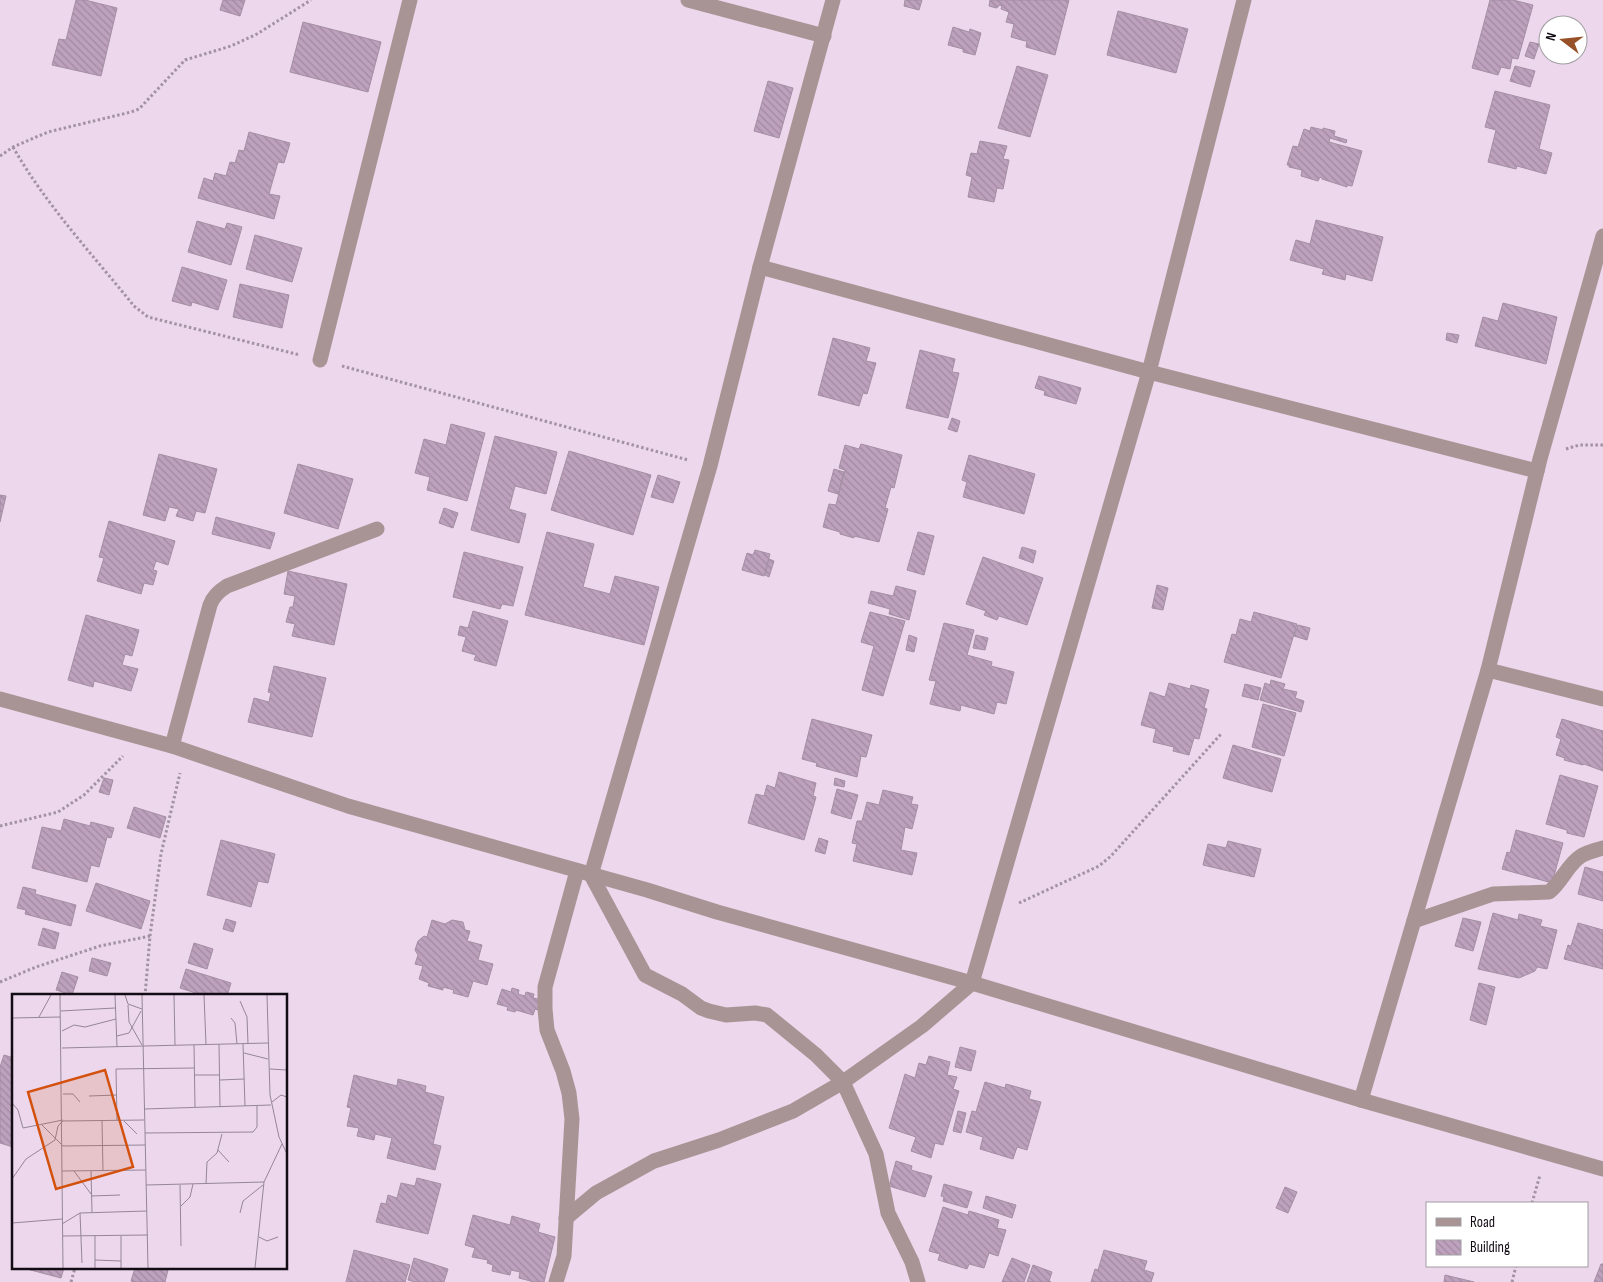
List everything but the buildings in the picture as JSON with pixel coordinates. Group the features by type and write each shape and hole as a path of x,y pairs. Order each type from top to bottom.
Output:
{"street":[{"path":"320,360 410,0"},
{"path":"688,0 824,36"},
{"path":"556,1282 564,1256 572,1119 569,1093 563,1071 546,1030 544,1009 545,987 584,873 710,466 760,267 833,0"},
{"path":"566,1218 596,1193 654,1161 719,1140 793,1111 843,1082 922,1026 972,983 1149,372 1244,0"},
{"path":"1361,1100 1488,670 1538,465 1603,236"},
{"path":"760,267 1149,372 1538,465"},
{"path":"179,748 212,598 227,586 377,529"},
{"path":"1488,670 1603,699"},
{"path":"0,699 179,748 348,806 972,983 1361,1100 1603,1169"},
{"path":"1414,921 1493,894 1549,892 1570,866 1581,856 1603,848"},
{"path":"584,873 645,975 682,994 708,1011 726,1015 756,1013 767,1015 816,1055 843,1082 876,1154 888,1213 912,1262 918,1282"}],"path":[{"path":"0,156 14,147 48,132 139,109 147,103 185,60 232,46 257,34 311,0"},
{"path":"1538,465 1579,445 1603,446"},
{"path":"992,915 1100,866 1221,734"},
{"path":"0,826 58,812 84,795 141,738"},
{"path":"146,994 150,936 161,854 179,748"},
{"path":"0,982 36,967 100,946 150,936"},
{"path":"1532,1202 1546,1152"},
{"path":"1512,1282 1516,1267"}]}
